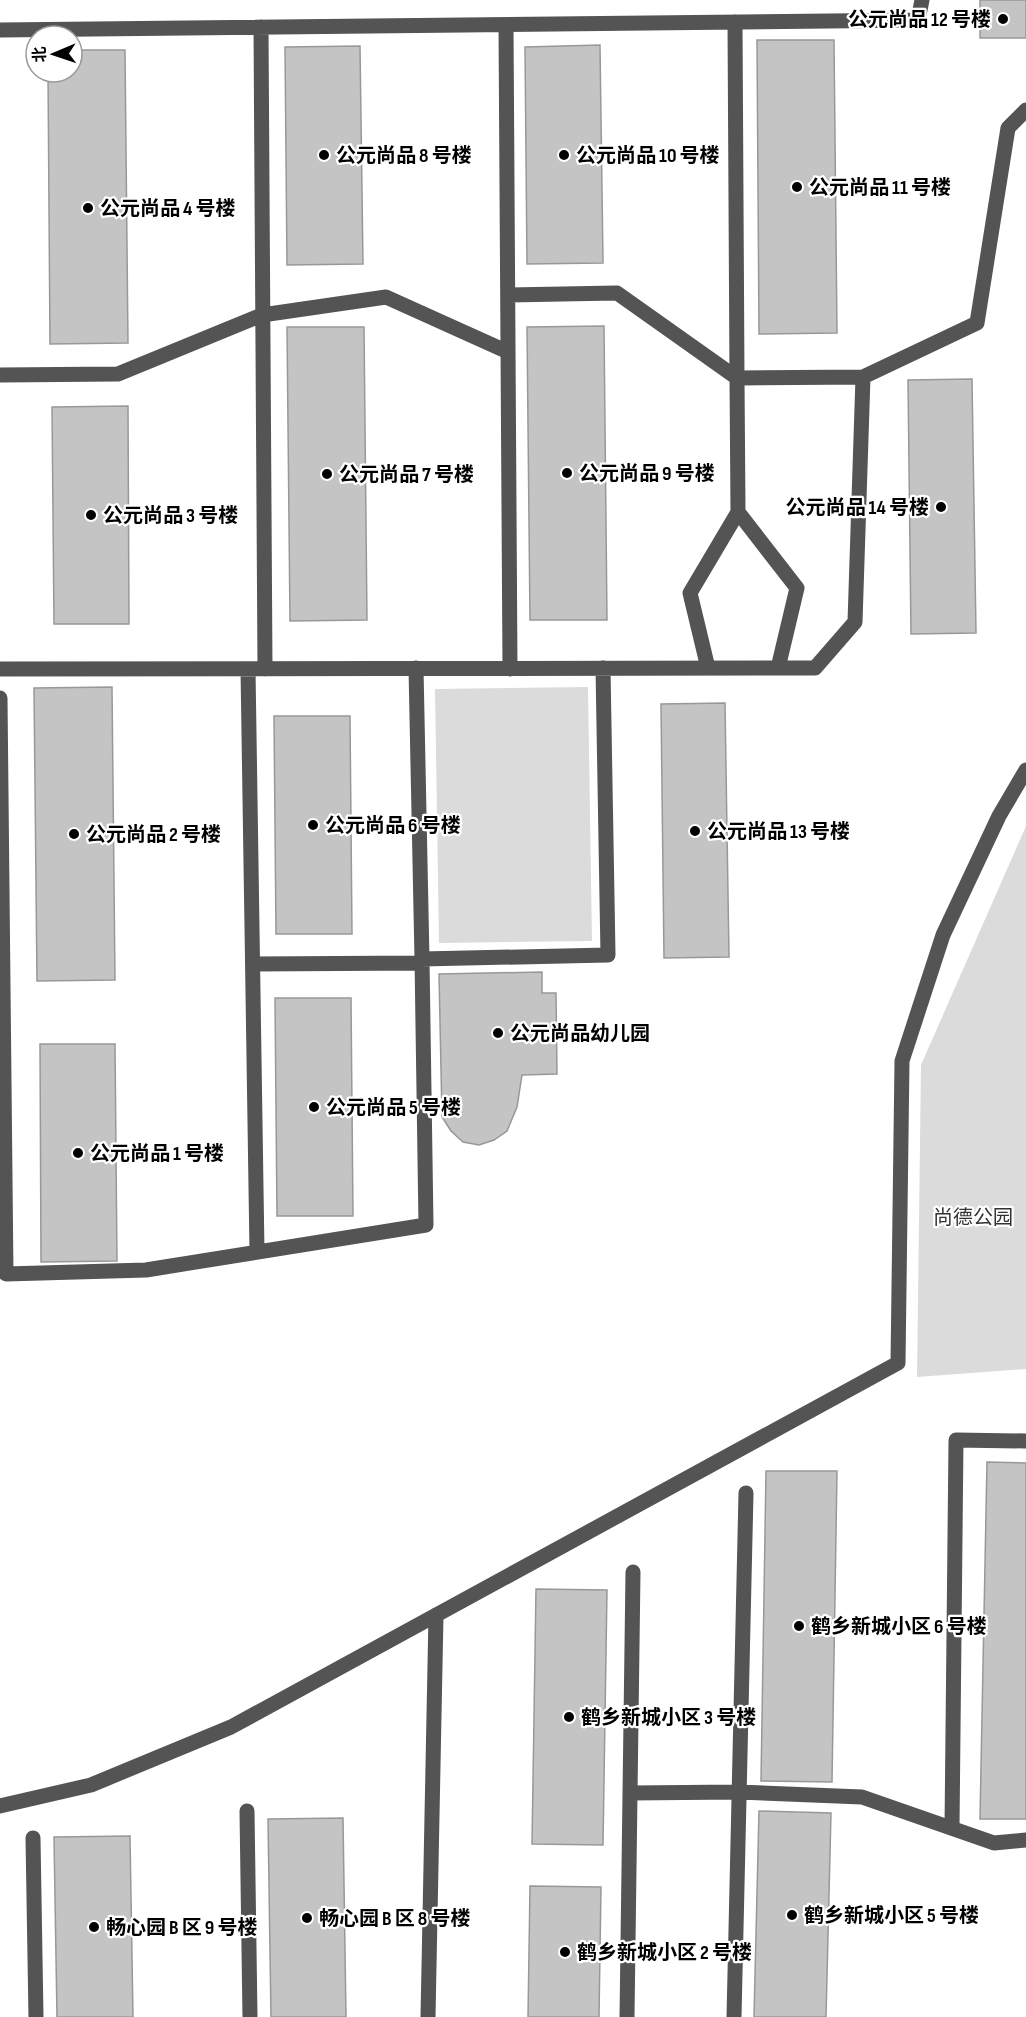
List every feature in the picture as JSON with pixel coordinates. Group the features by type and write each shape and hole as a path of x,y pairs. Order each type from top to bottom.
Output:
{"street":[{"path":"0,30 918,20 922,0"},
{"path":"708,668 690,593 738,512 735,22"},
{"path":"506,25 510,669"},
{"path":"261,27 265,669"},
{"path":"508,295 617,293 737,378 863,377 977,323 1008,128 1026,110"},
{"path":"0,375 118,374 262,315 386,297 508,352"},
{"path":"0,669 815,668 855,622 863,377"},
{"path":"738,512 797,588 778,668"},
{"path":"0,698 6,1274 146,1270 426,1226 416,668"},
{"path":"253,964 608,955 603,668"},
{"path":"248,669 256,1252"},
{"path":"0,1806 91,1785 231,1727 898,1363 902,1061 943,935 999,816 1026,770"},
{"path":"952,1828 956,1440 1026,1441"},
{"path":"734,2017 746,1493"},
{"path":"627,2017 633,1572"},
{"path":"428,2017 436,1615"},
{"path":"630,1793 739,1792 862,1797 994,1843 1026,1840"},
{"path":"247,1811 250,2017"},
{"path":"33,1838 36,2017"}],"green space":[{"path":"588,687 592,941 439,943 435,689"},
{"name":"尚德公园","path":"1026,826 1026,1369 917,1377 921,1065"}],"building":[{"name":"公元尚品 12 号楼","path":"980,0 1026,0 1026,38 980,38"},
{"name":"公元尚品 11 号楼","path":"757,40 834,40 837,333 759,334"},
{"name":"公元尚品 10 号楼","path":"600,45 603,263 527,264 525,47"},
{"name":"公元尚品 8 号楼","path":"360,46 363,264 287,265 285,47"},
{"name":"公元尚品 4 号楼","path":"84,50 125,50 128,343 50,344 48,84 84,84"},
{"name":"公元尚品 9 号楼","path":"604,326 607,620 530,620 527,327"},
{"name":"公元尚品 7 号楼","path":"287,327 364,327 367,620 290,621"},
{"name":"公元尚品 14 号楼","path":"972,379 976,633 911,634 908,380"},
{"name":"公元尚品 3 号楼","path":"128,406 129,624 54,624 52,407"},
{"name":"公元尚品 2 号楼","path":"112,687 115,980 37,981 34,688"},
{"name":"公元尚品 13 号楼","path":"725,703 729,957 664,958 661,704"},
{"name":"公元尚品 6 号楼","path":"274,716 350,716 352,934 276,934"},
{"name":"公元尚品幼儿园","path":"542,972 542,993 556,993 557,1074 522,1075 517,1107 507,1131 494,1140 479,1145 463,1142 451,1131 442,1117 439,974"},
{"name":"公元尚品 5 号楼","path":"275,998 351,998 353,1216 277,1216"},
{"name":"公元尚品 1 号楼","path":"40,1044 115,1044 117,1261 41,1262"},
{"path":"987,1462 1026,1463 1026,1819 980,1819"},
{"name":"鹤乡新城小区 6 号楼","path":"766,1471 837,1471 832,1782 761,1781"},
{"name":"鹤乡新城小区 3 号楼","path":"536,1589 607,1590 603,1845 532,1844"},
{"name":"鹤乡新城小区 5 号楼","path":"759,1811 831,1813 826,2017 754,2017"},
{"name":"畅心园 B 区 8 号楼","path":"343,1818 346,2017 271,2017 268,1819"},
{"name":"畅心园 B 区 9 号楼","path":"130,1836 133,2017 57,2017 54,1837"},
{"name":"鹤乡新城小区 2 号楼","path":"530,1886 601,1887 599,2017 528,2017"}],"place":[{"name":"公元尚品 12 号楼","path":"1003,19"},
{"name":"公元尚品 8 号楼","path":"324,155"},
{"name":"公元尚品 10 号楼","path":"564,155"},
{"name":"公元尚品 11 号楼","path":"797,187"},
{"name":"公元尚品 4 号楼","path":"88,208"},
{"name":"公元尚品 9 号楼","path":"567,473"},
{"name":"公元尚品 7 号楼","path":"327,474"},
{"name":"公元尚品 14 号楼","path":"941,507"},
{"name":"公元尚品 3 号楼","path":"91,515"},
{"name":"公元尚品 6 号楼","path":"313,825"},
{"name":"公元尚品 13 号楼","path":"695,831"},
{"name":"公元尚品 2 号楼","path":"74,834"},
{"name":"公元尚品幼儿园","path":"498,1033"},
{"name":"公元尚品 5 号楼","path":"314,1107"},
{"name":"公元尚品 1 号楼","path":"78,1153"},
{"name":"鹤乡新城小区 6 号楼","path":"799,1626"},
{"name":"鹤乡新城小区 3 号楼","path":"569,1717"},
{"name":"鹤乡新城小区 5 号楼","path":"792,1915"},
{"name":"畅心园 B 区 8 号楼","path":"307,1918"},
{"name":"畅心园 B 区 9 号楼","path":"94,1927"},
{"name":"鹤乡新城小区 2 号楼","path":"565,1952"}]}
